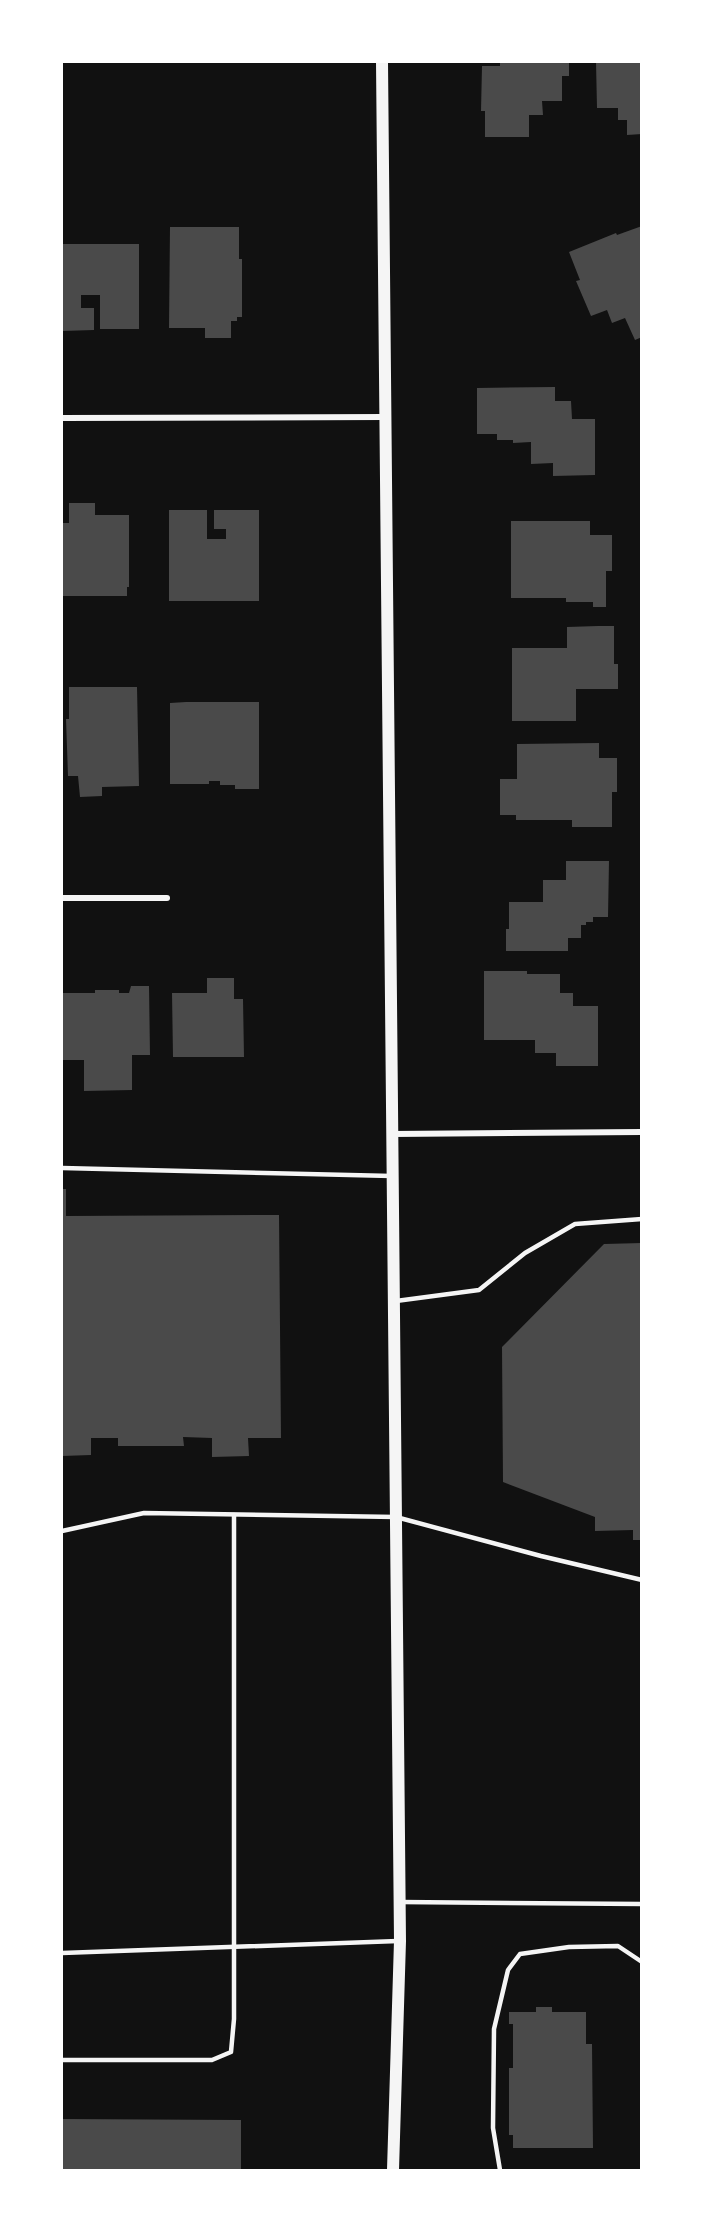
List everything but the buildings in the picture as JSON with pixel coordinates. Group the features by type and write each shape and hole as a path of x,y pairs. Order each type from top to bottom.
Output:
{"main road":[{"path":"382,62 400,1902 393,2170"}],"street":[{"path":"62,418 386,417"},
{"path":"62,898 167,898"},
{"path":"392,1134 642,1131"}],"lane":[{"path":"62,1168 392,1176"},
{"path":"394,1301 479,1290 525,1253 575,1224 642,1219"},
{"path":"62,1531 144,1514 396,1516 541,1556 642,1580"},
{"path":"62,2060 212,2061 231,2052 234,2019 234,1515"},
{"path":"400,1902 642,1904"},
{"path":"62,1953 400,1941"},
{"path":"500,2170 493,2128 494,2029 508,1970 520,1954 569,1947 618,1946 642,1962"}]}
